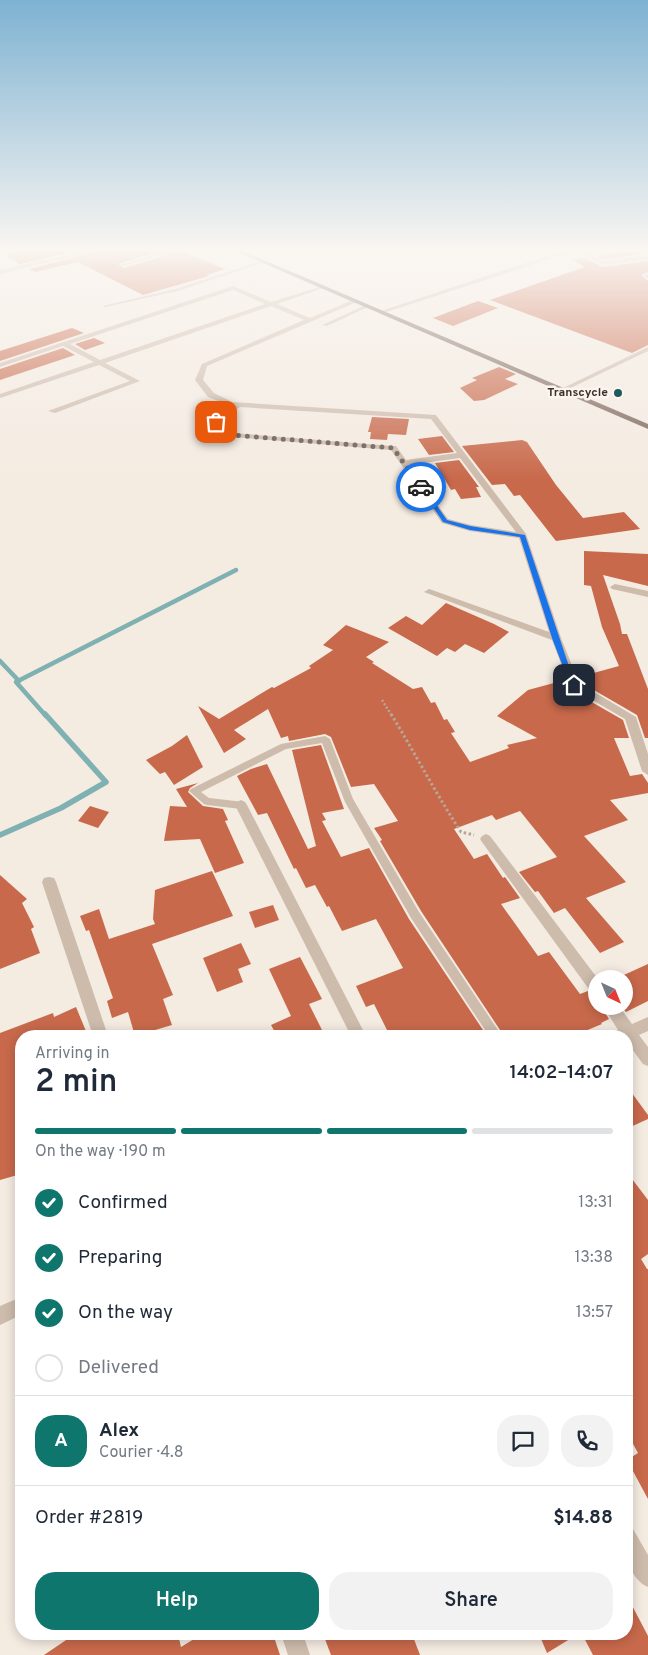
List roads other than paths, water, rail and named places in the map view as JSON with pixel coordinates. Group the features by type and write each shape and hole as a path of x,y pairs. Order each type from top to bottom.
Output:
{"main road":[{"path":"412,325 648,427"}],"street":[{"path":"0,365 121,325"},
{"path":"0,396 205,325"},
{"path":"297,325 204,365 199,380 211,395 231,404 433,417 523,536 556,638 574,685 630,717 648,771"},
{"path":"52,411 136,381 64,344"},
{"path":"239,404 222,415 216,422 232,435 393,448 445,521 470,528 523,536"},
{"path":"404,463 462,455"},
{"path":"615,587 648,594"},
{"path":"429,592 556,638"},
{"path":"240,805 356,1030"},
{"path":"486,839 588,977"},
{"path":"49,882 99,1030"},
{"path":"614,1015 622,1030"},
{"path":"633,1030 648,1024"},
{"path":"633,1043 648,1059"},
{"path":"0,1316 15,1309"},
{"path":"633,1549 648,1576"},
{"path":"294,1640 299,1655"}],"lane":[{"path":"562,390 648,349"},
{"path":"240,805 207,800 194,792 284,746 325,739 348,799 410,907 492,1030"}],"waterway":[{"path":"19,681 236,570"},
{"path":"0,661 19,681"},
{"path":"19,681 16,682 46,716"},
{"path":"0,835 61,808 106,782 45,714"}],"place":[{"name":"Transcycle","path":"618,393"}]}
